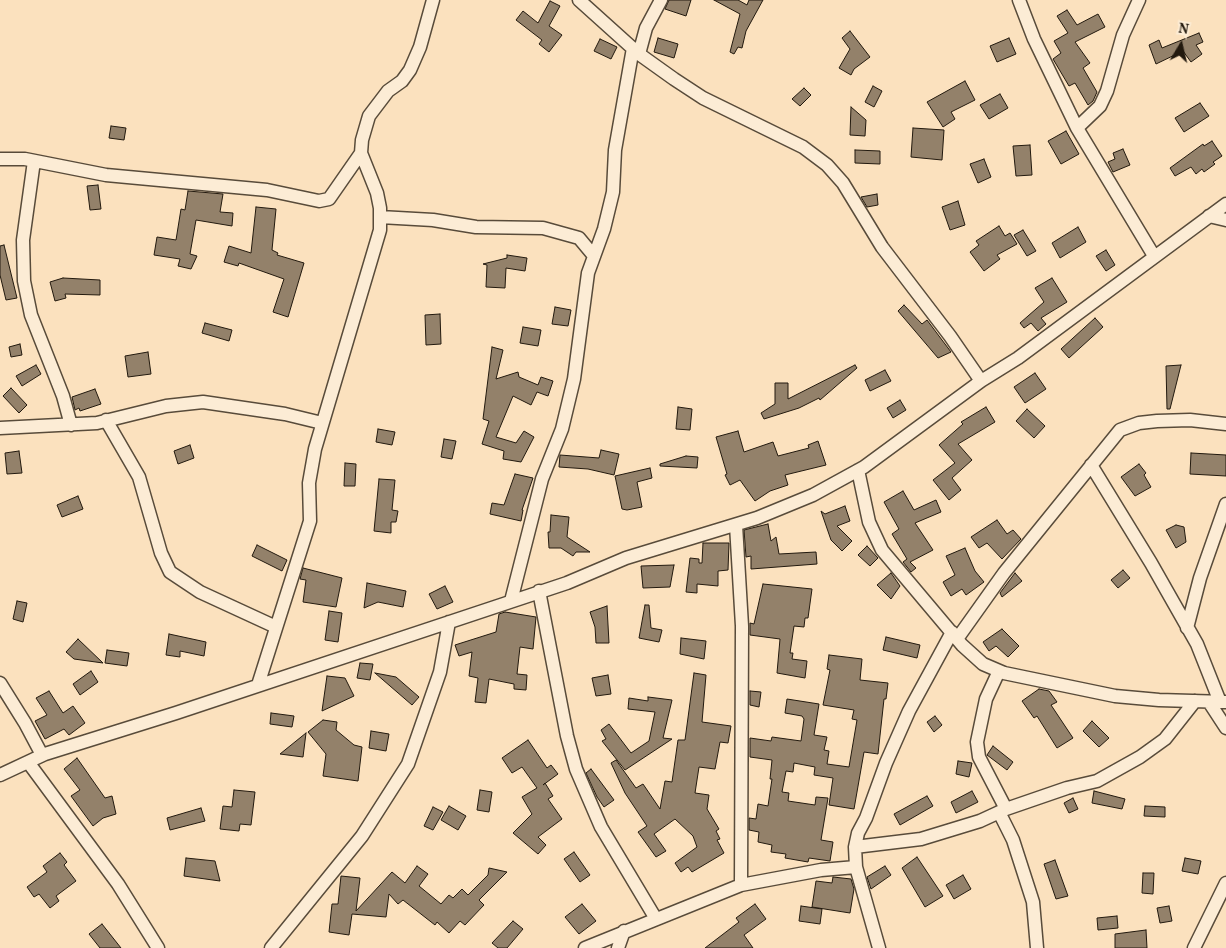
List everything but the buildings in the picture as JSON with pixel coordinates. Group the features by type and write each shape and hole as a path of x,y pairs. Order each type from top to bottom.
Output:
{"street":[{"path":"258,685 310,521 308,483 322,423 380,230 377,193 361,153 368,116 388,91 402,81 410,70 420,47 433,0"},
{"path":"579,0 636,51 703,98 803,147 827,165 843,183 882,247 950,336 981,381"},
{"path":"511,601 542,479 564,421 574,379 588,273 604,229 613,192 614,150 636,51 661,0"},
{"path":"1019,0 1034,39 1077,128 1154,256"},
{"path":"1077,128 1100,106 1107,91 1123,35 1139,0"},
{"path":"0,158 34,161 106,175 267,190 319,201 329,199 361,153"},
{"path":"34,161 23,240 24,281 31,315 63,396 71,425"},
{"path":"0,775 42,755 539,592 626,558 736,525 813,495 858,470 981,381 1018,358 1226,204"},
{"path":"1209,216 1226,220"},
{"path":"380,217 433,220 476,227 543,228 579,238 594,256"},
{"path":"0,428 71,425 106,420 166,406 203,402 285,414 322,423"},
{"path":"106,420 139,477 161,553 170,572 200,592 276,627"},
{"path":"879,948 856,867 855,847 858,833 866,818 886,763 909,711 955,635 1120,430 1139,422 1190,420 1226,424"},
{"path":"1091,466 1197,644 1226,728"},
{"path":"858,470 869,522 882,550 955,635 983,664 999,671 1114,696 1218,702"},
{"path":"1187,628 1200,578 1226,504"},
{"path":"736,525 742,652 741,885"},
{"path":"539,592 567,736 576,769 601,827 656,918"},
{"path":"271,948 362,836 408,764 440,672 450,622"},
{"path":"999,671 986,699 978,742 979,757 1003,811 1033,902 1037,948"},
{"path":"0,683 42,755"},
{"path":"855,847 922,839 980,821 1067,788 1097,781 1140,757 1165,739 1195,701"},
{"path":"28,762 118,884 158,948"},
{"path":"585,948 741,885 821,870 856,867"},
{"path":"1194,948 1226,883"},
{"path":"618,948 624,931"}]}
